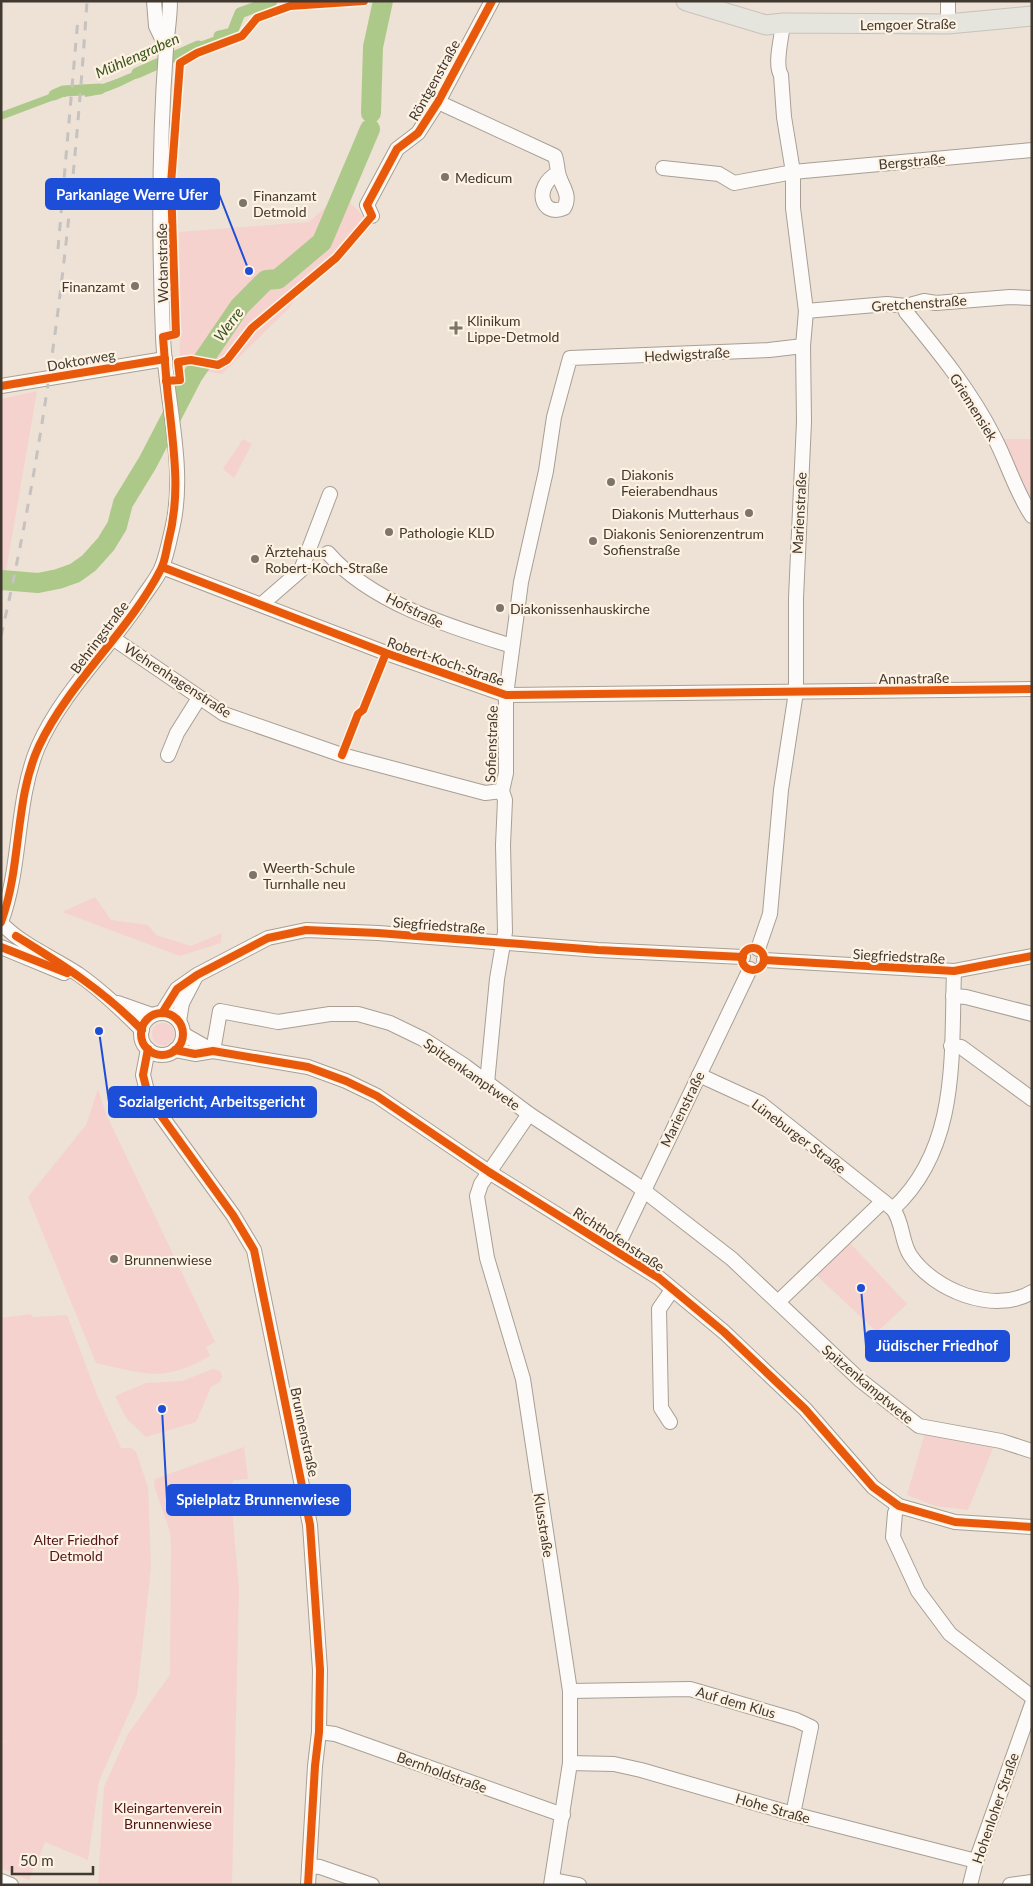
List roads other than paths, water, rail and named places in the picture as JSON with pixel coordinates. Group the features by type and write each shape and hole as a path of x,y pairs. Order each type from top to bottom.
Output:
{"main road":[{"name":"Lemgoer Straße","path":"686,1 766,25 783,23 948,24 1032,16"},
{"name":"Lemgoer Straße","path":"715,1 763,13 783,23"}],"street":[{"name":"Wotanstraße","path":"154,1 156,26 166,56"},
{"name":"Wotanstraße","path":"164,359 162,203 166,56 170,28 170,1"},
{"name":"Röntgenstraße","path":"372,216 367,205 397,149 418,133 438,102 492,1"},
{"path":"948,1 948,24"},
{"name":"Marienstraße","path":"761,954 770,914 781,790 796,692 796,598 804,422 803,346 806,310 793,208 793,172 781,75 778,70 777,59 780,53 783,23"},
{"name":"Röntgenstraße","path":"438,102 544,149 555,156 558,173"},
{"name":"Bergstraße","path":"793,172 1032,150"},
{"path":"663,168 719,174 734,183 793,172"},
{"name":"Gretchenstraße","path":"806,310 887,304 906,306 924,301 936,303 1010,297 1032,298"},
{"name":"Griemensiek","path":"906,306 906,312 975,403 995,438 1023,503 1032,516"},
{"name":"Hedwigstraße","path":"570,358 667,355 803,346"},
{"name":"Sofienstraße","path":"487,1083 502,942 505,932 503,845 505,800 502,791 506,774 506,696 522,582 544,477 554,417 570,358"},
{"name":"Doktorweg","path":"1,386 164,359"},
{"name":"Behringstraße","path":"1,922 13,879 28,781 38,747 69,696 114,639 162,567 177,502 164,359"},
{"path":"262,604 300,570 330,494"},
{"name":"Hofstraße","path":"328,553 338,565 371,588 409,608 450,627 512,646"},
{"name":"Robert-Koch-Straße","path":"162,567 238,598 262,604 386,654 506,696 730,691 796,692"},
{"name":"Wehrenhagenstraße","path":"114,639 224,714 333,752 485,792 502,791"},
{"name":"Annastraße","path":"796,692 1032,688"},
{"path":"168,755 177,733 200,698"},
{"path":"1,922 16,936 77,974 112,1000 142,1030"},
{"name":"Siegfriedstraße","path":"157,1014 177,989 197,975 268,938 296,930 502,942 746,963"},
{"path":"1,947 63,972 77,974"},
{"path":"748,949 761,954 759,968 746,963 748,949"},
{"name":"Siegfriedstraße","path":"761,954 954,971 1032,956"},
{"name":"Marienstraße","path":"616,1250 699,1075 746,963"},
{"path":"778,1302 914,1183 933,1154 943,1127 949,1101 954,971"},
{"path":"147,1091 153,1068 169,1052 179,1046 182,1004 197,975"},
{"path":"953,996 966,997 1032,1014"},
{"path":"112,1000 157,1014 174,1017 181,1028"},
{"name":"Spitzenkamptwete","path":"213,1051 220,1011 278,1022 330,1014 358,1014 390,1023 423,1039 529,1114 634,1184 732,1259 860,1380 919,1426 1001,1441 1032,1451"},
{"path":"157,1014 146,1021 142,1030 143,1040 148,1049 169,1052"},
{"name":"Richthofenstraße","path":"181,1028 213,1051"},
{"path":"951,1046 961,1047 1032,1099"},
{"name":"Brunnenstraße","path":"148,1049 144,1067 147,1091 152,1103 233,1215 254,1250 310,1525 320,1651 320,1732 315,1766 308,1885"},
{"name":"Richthofenstraße","path":"169,1052 195,1054 213,1051 308,1067 346,1081 377,1096 489,1172 616,1250 672,1290 724,1332 805,1409 873,1487 899,1506 955,1522 1032,1527"},
{"name":"Lüneburger Straße","path":"699,1075 760,1103 888,1205"},
{"name":"Spitzenkamptwete","path":"489,1172 529,1114"},
{"name":"Klusstraße","path":"489,1172 481,1184 477,1196 487,1258 523,1379 570,1691 570,1762 552,1882"},
{"path":"888,1205 897,1214 903,1239 910,1255 920,1267 950,1288 971,1297 998,1302 1012,1301 1032,1292"},
{"path":"670,1422 661,1408 659,1309 672,1290"},
{"path":"899,1506 895,1513 893,1537 918,1591 950,1634 1032,1697"},
{"name":"Auf dem Klus","path":"570,1691 690,1689 796,1720 811,1728 793,1814"},
{"name":"Hohenloher Straße","path":"970,1885 976,1862 1032,1704"},
{"name":"Bernholdstraße","path":"320,1732 335,1734 563,1815"},
{"name":"Hohe Straße","path":"570,1762 614,1764 641,1770 793,1814 976,1862"},
{"path":"309,1866 320,1867 372,1885"},
{"path":"1,1881 11,1885"},
{"path":"552,1882 578,1885"},
{"path":"1010,1885 1032,1882"}],"waterway":[{"name":"Mühlengraben","path":"219,36 232,33 240,13 272,1"},
{"name":"Werre","path":"371,113 373,47 383,1"},
{"name":"Mühlengraben","path":"137,73 198,46"},
{"name":"Mühlengraben","path":"54,95 63,91 100,89"},
{"name":"Werre","path":"1,580 38,583 58,579 75,573 89,563 106,544 117,526 123,503 148,462 193,375 240,306 266,280 278,279 322,242 370,129"}],"railway":[{"path":"1,636 33,479 57,320 74,161 87,1"},
{"path":"58,249 78,18"}],"place":[{"name":"Medicum","path":"445,177"},
{"name":"Finanzamt Detmold","path":"243,203"},
{"name":"Parkanlage Werre Ufer","path":"249,271"},
{"name":"Finanzamt","path":"135,286"},
{"name":"Klinikum Lippe-Detmold","path":"456,328"},
{"name":"Diakonis Feierabendhaus","path":"611,482"},
{"name":"Diakonis Mutterhaus","path":"749,513"},
{"name":"Pathologie KLD","path":"389,532"},
{"name":"Diakonis Seniorenzentrum Sofienstraße","path":"593,541"},
{"name":"Ärztehaus Robert-Koch-Straße","path":"255,559"},
{"name":"Diakonissenhauskirche","path":"500,608"},
{"name":"Weerth-Schule Turnhalle neu","path":"253,875"},
{"name":"Sozialgericht, Arbeitsgericht","path":"99,1031"},
{"name":"Brunnenwiese","path":"114,1259"},
{"name":"Jüdischer Friedhof","path":"861,1288"},
{"name":"Spielplatz Brunnenwiese","path":"162,1409"}],"park label":[{"name":"Alter Friedhof Detmold","path":"76,1548"},
{"name":"Kleingartenverein Brunnenwiese","path":"168,1815"}]}
